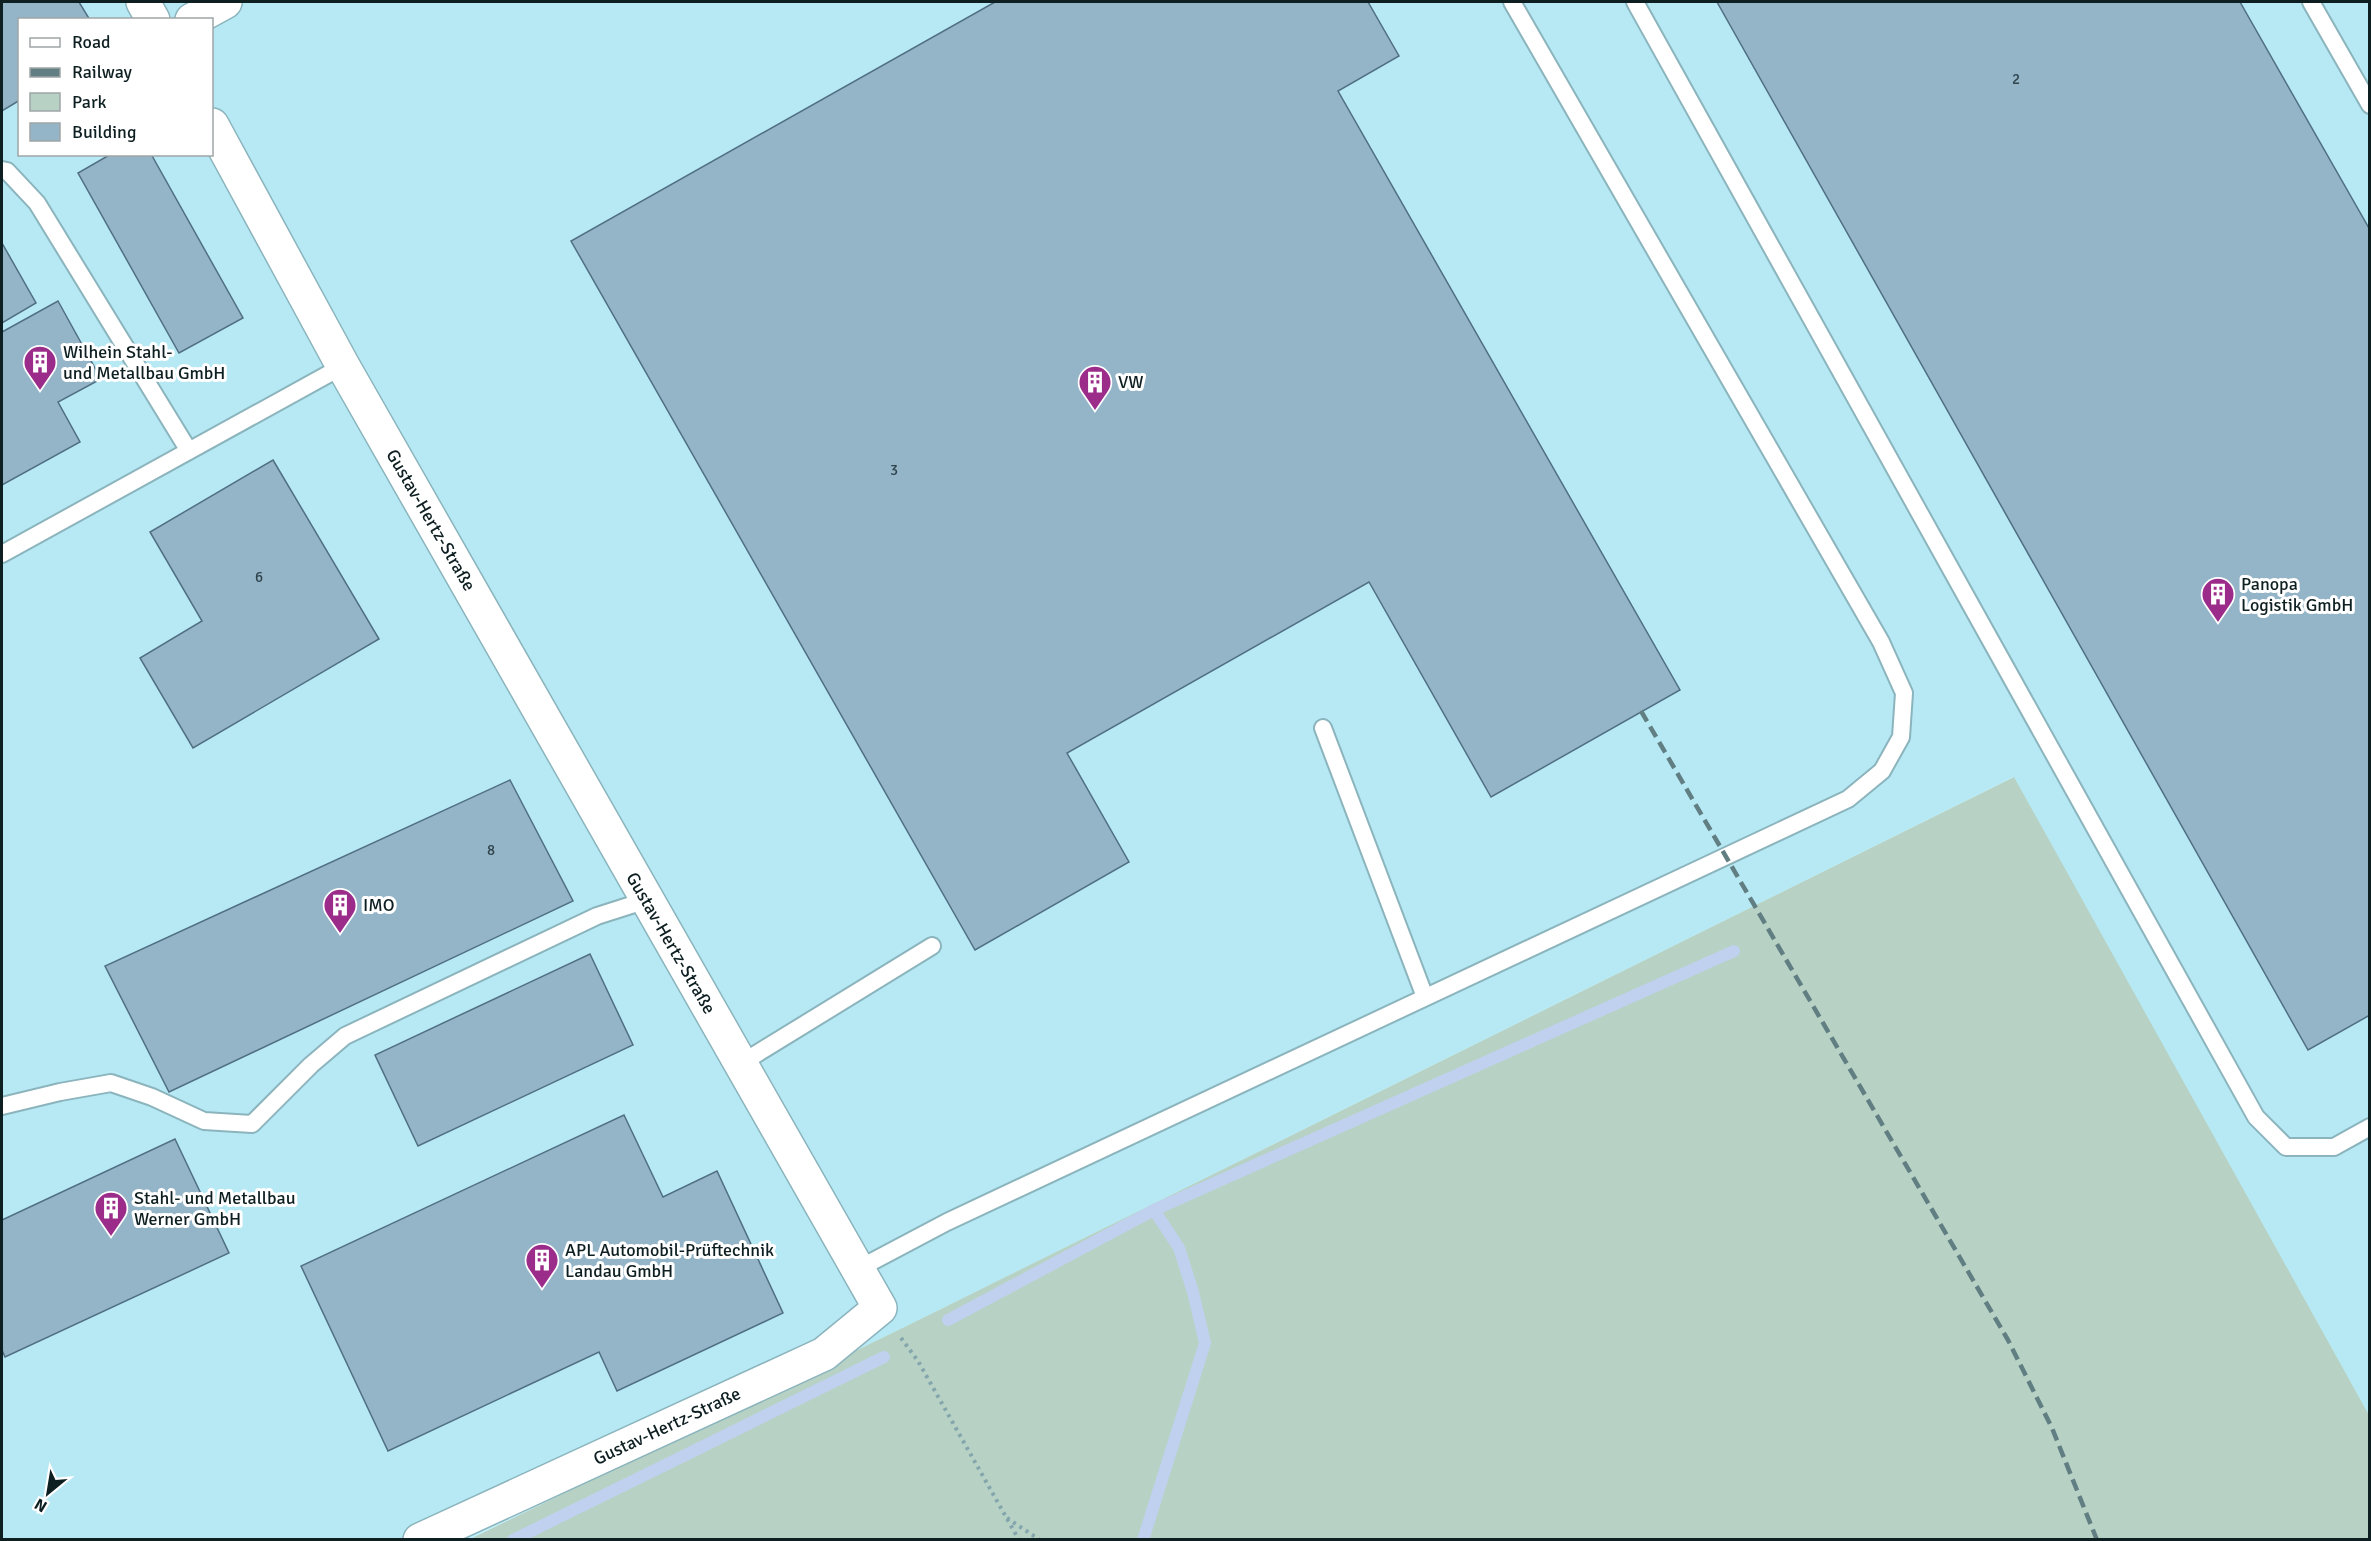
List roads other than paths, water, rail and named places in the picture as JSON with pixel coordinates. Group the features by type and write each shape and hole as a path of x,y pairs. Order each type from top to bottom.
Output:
{"street":[{"path":"143,2 152,18"},
{"path":"196,18 225,2"},
{"name":"Gustav-Hertz-Straße","path":"213,127 343,366 880,1308 824,1354 420,1539"}],"lane":[{"path":"858,1269 947,1222 1848,799 1882,771 1901,737 1904,693 1881,642 1512,2"},
{"path":"1635,2 2256,1117 2286,1147 2334,1147 2370,1127"},
{"path":"2311,2 2370,105"},
{"path":"2,170 7,171 37,202 189,451"},
{"path":"2,554 343,366"},
{"path":"1323,728 1425,997"},
{"path":"2,1106 111,1083 152,1097 204,1121 252,1124 311,1065 345,1036 597,916 647,900"},
{"path":"740,1064 932,946"}],"waterway":[{"path":"948,1320 1154,1210 1734,951"},
{"path":"1143,1540 1205,1343 1193,1292 1179,1248 1154,1210"},
{"path":"513,1540 884,1357"}],"railway":[{"path":"1641,711 2008,1340 2052,1428 2097,1540"}],"place":[{"name":"Wilhein Stahl- und Metallbau GmbH","path":"40,391"},
{"name":"VW","path":"1095,411"},
{"name":"Panopa Logistik GmbH","path":"2218,623"},
{"name":"IMO","path":"340,934"},
{"name":"Stahl- und Metallbau Werner GmbH","path":"111,1237"},
{"name":"APL Automobil-Prüftechnik Landau GmbH","path":"542,1289"}]}
